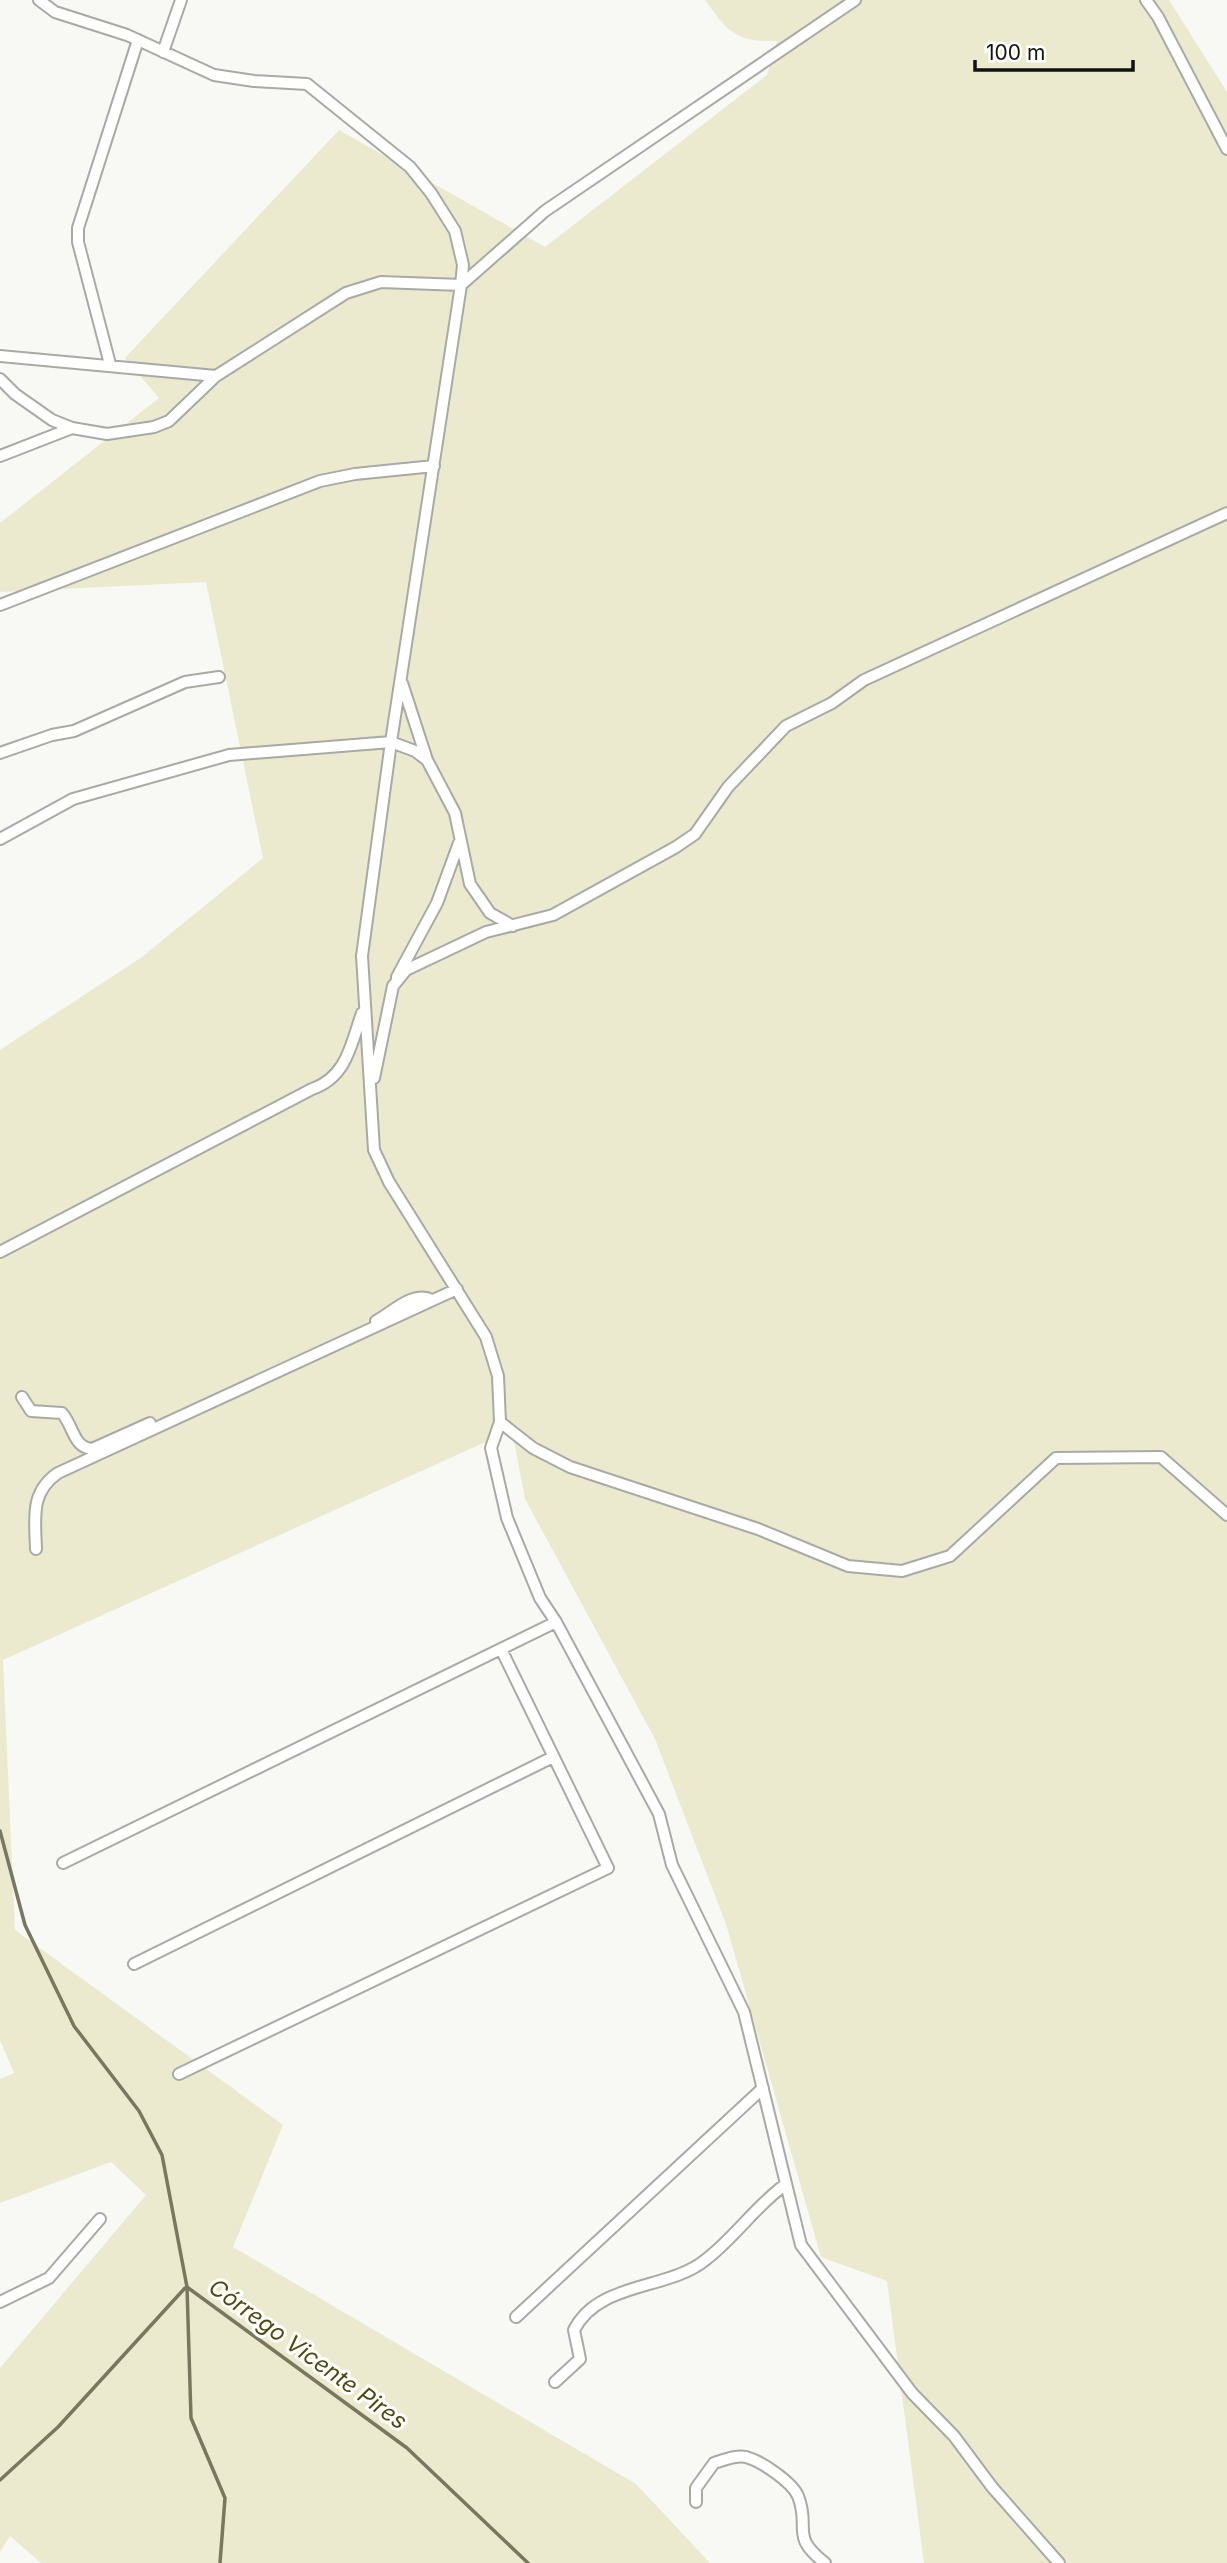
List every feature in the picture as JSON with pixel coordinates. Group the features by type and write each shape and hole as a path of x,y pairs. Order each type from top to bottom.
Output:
{"street":[{"path":"39,0 55,12 138,40 214,75 254,81 307,84 410,167 455,231 463,265 461,285 391,742 362,956 363,1010 372,1082 374,1150 389,1182 486,1337 494,1356 500,1422 491,1448 507,1518 540,1598 556,1622 659,1814 672,1865 744,2012 801,2245 912,2393 954,2436 992,2487 1059,2563"},
{"path":"163,52 181,0"},
{"path":"0,379 15,394 52,420 72,428 107,434 154,427 169,421 216,376 346,293 381,282 461,285 544,211 855,0"},
{"path":"1146,0 1158,17 1227,149"},
{"path":"110,364 78,242 78,228 138,40"},
{"path":"0,356 110,364 216,376"},
{"path":"0,456 72,428"},
{"path":"0,605 320,481 355,474 434,466"},
{"path":"393,986 406,970 486,932 553,915 695,834 728,786 786,726 799,717 832,703 864,680 1227,513"},
{"path":"0,752 52,735 74,732 185,682 219,677"},
{"path":"401,680 427,760 455,813 464,867 480,902 490,913 513,926"},
{"path":"0,839 73,799 229,755 391,742 415,751 427,760"},
{"path":"372,1082 393,986 405,957 437,903 460,841"},
{"path":"0,1252 300,1095 329,1083 347,1057 363,1010"},
{"path":"36,1549 37,1499 44,1483 58,1473 457,1289"},
{"path":"22,1397 31,1410 57,1410 62,1413 77,1443 92,1449 380,1320 410,1299 425,1297 432,1300"},
{"path":"500,1422 533,1448 570,1467 758,1529 848,1566 902,1571 950,1556 1056,1458 1161,1457 1227,1516"},
{"path":"63,1863 556,1622"},
{"path":"178,2074 608,1868 501,1649"},
{"path":"134,1964 553,1756"},
{"path":"516,2317 763,2088"},
{"path":"555,2382 580,2359 574,2330 595,2307 705,2261 766,2198 786,2184"},
{"path":"0,2302 49,2278 100,2219"},
{"path":"696,2502 696,2488 714,2463 744,2456 754,2460 797,2495 801,2535 808,2550 825,2563"}],"green space":[{"path":"705,0 1169,0 1227,92 1227,2563 924,2563 887,2281 821,2257 726,1924 655,1739 525,1499 512,1430 3,1660 15,1930 283,2125 233,2247 636,2484 710,2563 41,2563 10,2536 0,2552 0,2368 146,2195 111,2162 0,2203 0,2079 14,2073 0,2040 0,1050 142,957 263,858 206,582 0,592 0,523 159,398 125,358 339,130 545,247 767,75 777,41 751,40 734,33"}],"waterway":[{"name":"Córrego Vicente Pires","path":"0,1831 25,1925 74,2026 139,2111 162,2155 187,2287 407,2448 528,2563"},
{"path":"187,2287 191,2418 225,2498 220,2563"},
{"path":"0,2480 58,2427 185,2288"}]}
